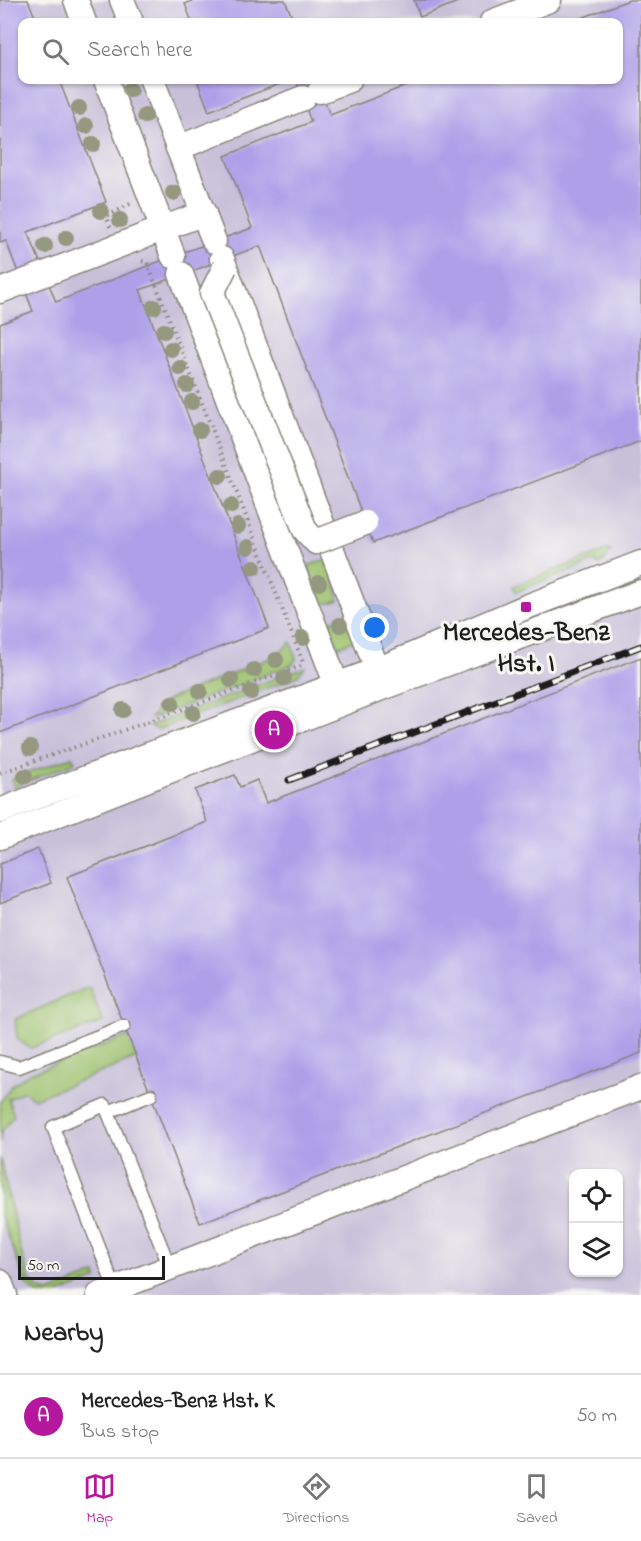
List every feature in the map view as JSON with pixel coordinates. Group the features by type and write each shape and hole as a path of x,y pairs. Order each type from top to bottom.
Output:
{"street":[{"path":"76,0 83,18"},
{"path":"122,0 129,18"},
{"path":"502,18 549,0"},
{"path":"108,84 341,694"},
{"path":"154,84 221,256 380,679"},
{"path":"178,148 338,84"},
{"path":"0,291 204,213"},
{"path":"221,256 212,293 305,530 316,542 365,524"},
{"path":"380,679 526,607 641,563"},
{"path":"0,837 380,679 641,592"},
{"path":"0,811 43,794 341,694"},
{"path":"107,1292 641,1087"},
{"path":"0,1282 5,1295"}],"lane":[{"path":"0,1062 19,1066 124,1026"},
{"path":"108,1113 151,1095"},
{"path":"107,1292 54,1127 105,1105 170,1268"}],"path":[{"path":"151,196 128,204 107,216 114,248 126,257 147,261 304,665"},
{"path":"0,773 327,656"}],"shaded area":[{"path":"0,0 641,0 641,1295 0,1295"}],"green space":[{"path":"608,550 611,551 598,565 595,561 516,592 514,586"},
{"path":"329,558 339,600 324,603 320,601 308,566"},
{"path":"332,620 346,622 357,639 338,647 329,624"},
{"path":"291,642 296,659 293,664 150,719 160,705 170,699 275,656"},
{"path":"305,667 296,677 157,730 150,726"},
{"path":"72,757 75,762 14,787 12,781 14,778"},
{"path":"89,987 103,1022 31,1048 17,1038 15,1019"},
{"path":"128,1036 137,1058 34,1099 24,1091 8,1099 14,1115 1,1132 0,1143 0,1103 12,1085 30,1073"},
{"path":"0,1158 21,1252 30,1281 40,1290 49,1292 96,1274 97,1279 55,1295 37,1294 26,1284 0,1214"}],"building":[{"path":"0,0 28,0 35,18 18,18 18,84 61,84 106,202 28,232 56,302 252,228 225,156 311,122 297,84 318,84 330,115 411,84 623,84 623,18 582,18 629,0 641,0 641,441 373,543 260,246 140,290 269,628 0,733 0,324 33,311 6,241 0,243"},
{"path":"285,0 292,18 190,18 185,4 192,1"},
{"path":"414,0 463,0 420,17"},
{"path":"199,84 280,84 209,111"},
{"path":"641,657 641,1053 200,1223 67,877 207,822 195,790 235,775 240,787 257,780 266,803"},
{"path":"38,849 51,883 0,903 0,864"}],"railway":[{"path":"289,780 641,646"}],"place":[{"name":"Mercedes-Benz Hst. I","path":"526,607"},
{"name":"Mercedes-Benz Hst. K","path":"274,730"}]}
